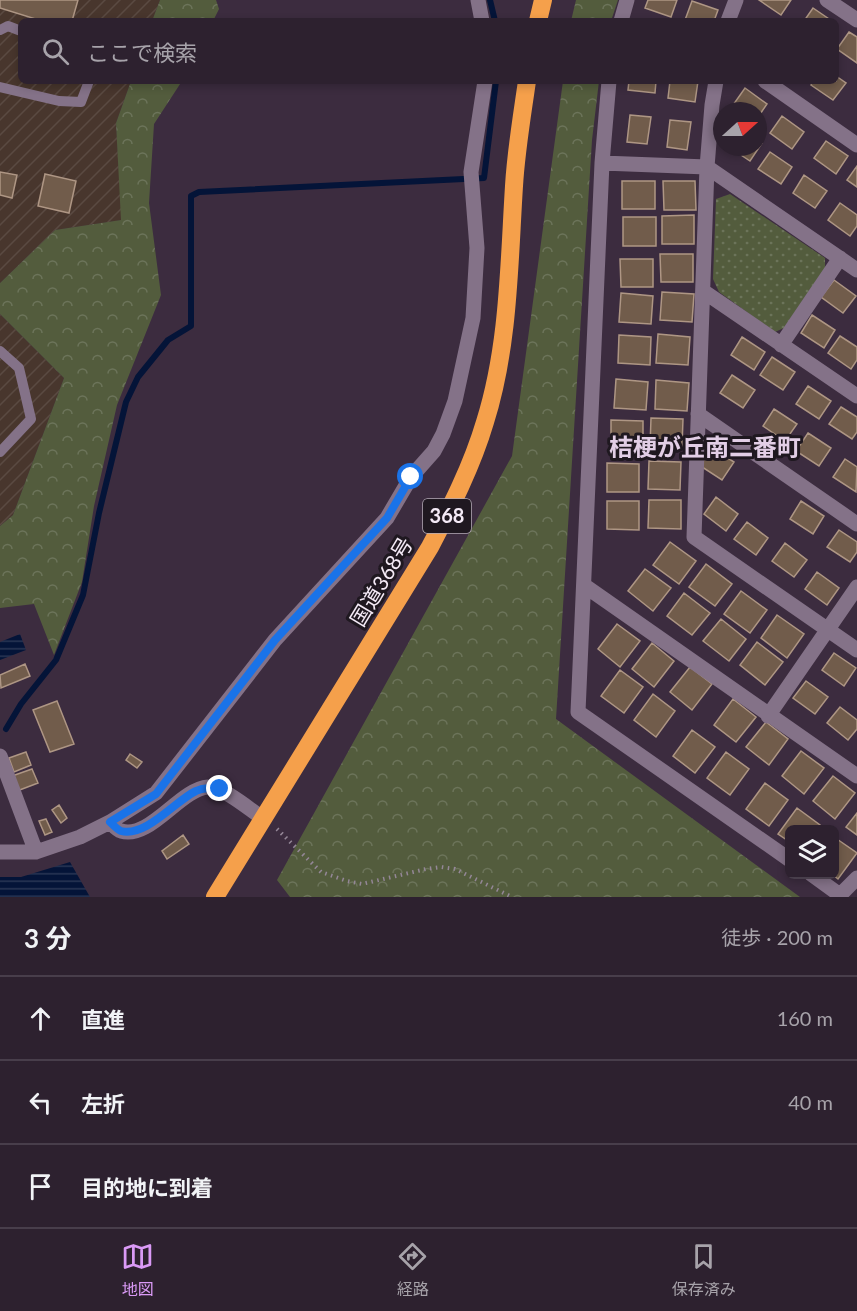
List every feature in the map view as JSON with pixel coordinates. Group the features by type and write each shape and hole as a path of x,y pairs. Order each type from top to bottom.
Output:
{"highway":[{"path":"539,18 543,0"},
{"name":"国道368号","path":"215,897 429,547 454,502 486,421 505,320 514,182 527,84"}],"street":[{"path":"478,0 481,18"},
{"path":"622,18 627,0"},
{"path":"729,18 736,0"},
{"path":"827,0 857,20"},
{"path":"0,852 36,852 81,837 156,794 275,640 387,518 411,477 435,451 455,401 472,318 477,248 471,172 485,84"},
{"path":"609,84 602,163 578,712 785,857"},
{"path":"716,84 707,166 694,537 857,650"},
{"path":"769,84 857,145"},
{"path":"602,163 707,166 857,270"},
{"path":"781,345 840,258"},
{"path":"703,291 857,396"},
{"path":"698,414 857,524"},
{"path":"585,586 857,776"},
{"path":"768,716 857,587"},
{"path":"0,756 36,852"},
{"path":"110,822 121,831 134,831 148,825 196,791 207,787 220,789 264,819"},
{"path":"818,879 840,895 857,878"}],"lane":[{"path":"0,30 8,26 18,30"},
{"path":"0,87 59,101 81,102 88,84"},
{"path":"0,351 19,368 31,419 0,452"}],"path":[{"path":"264,819 285,836 321,872 347,881 362,884 426,868 441,867 455,869 512,897"}],"shaded area":[{"path":"0,0 160,0 153,18 18,18 18,84 130,84 116,123 122,220 55,230 0,283"},
{"path":"0,314 64,378 13,515 0,526"}],"green space":[{"path":"160,0 216,0 219,9 214,18 153,18"},
{"path":"576,0 618,0 612,18 572,18"},
{"path":"130,84 180,84 154,124 149,203 161,295 117,405 94,506 82,582 54,655 34,604 0,608 0,526 13,515 64,378 0,314 0,283 55,230 121,220 116,123"},
{"path":"563,84 599,84 592,140 556,719 800,897 290,897 277,880 512,456"},
{"path":"730,194 825,258 825,268 784,328 775,332 719,292 713,279 716,199"}],"water":[{"path":"20,634 26,650 0,660 0,642"},
{"path":"70,862 90,897 0,897 0,877 21,877"}],"building":[{"path":"0,0 78,0 73,18 32,18 0,8"},
{"path":"648,0 677,0 671,17 645,8"},
{"path":"759,0 791,0 781,15"},
{"path":"692,1 718,10 715,18 686,18"},
{"path":"813,8 828,18 806,18"},
{"path":"849,32 857,37 857,63 839,50 839,46"},
{"path":"839,78 846,83 833,100 811,85 839,84"},
{"path":"629,84 656,84 655,93 628,90"},
{"path":"670,84 698,84 695,102 668,98"},
{"path":"745,88 764,102 735,102"},
{"path":"630,115 651,117 647,144 627,142"},
{"path":"782,116 804,132 792,149 770,133"},
{"path":"670,120 691,122 687,150 667,147"},
{"path":"826,141 848,156 836,174 814,158"},
{"path":"770,152 792,167 781,184 758,169"},
{"path":"742,156 753,156 750,161"},
{"path":"857,166 857,187 847,180"},
{"path":"0,172 17,175 12,198 0,195"},
{"path":"45,174 76,181 69,213 38,206"},
{"path":"804,175 827,191 815,208 793,193"},
{"path":"622,181 655,181 655,209 622,209"},
{"path":"663,181 695,181 696,210 664,210"},
{"path":"840,203 857,215 857,226 850,236 828,220"},
{"path":"694,215 694,244 662,244 662,216"},
{"path":"623,217 656,217 656,246 623,246"},
{"path":"660,254 693,254 693,282 661,282"},
{"path":"620,259 653,259 653,287 621,287"},
{"path":"834,280 856,296 843,313 821,297"},
{"path":"662,292 694,294 692,322 660,320"},
{"path":"621,293 653,296 651,324 619,322"},
{"path":"812,315 835,330 824,348 801,333"},
{"path":"658,334 690,337 688,365 656,363"},
{"path":"619,335 651,337 650,365 618,363"},
{"path":"840,336 857,347 857,360 851,369 828,353"},
{"path":"742,337 765,352 754,370 731,355"},
{"path":"772,357 795,372 783,390 760,375"},
{"path":"732,375 755,390 743,408 720,393"},
{"path":"616,379 648,382 646,410 614,408"},
{"path":"656,380 689,383 687,411 655,409"},
{"path":"808,386 831,401 819,419 796,404"},
{"path":"841,407 857,417 857,432 852,439 829,424"},
{"path":"774,409 797,424 785,441 763,426"},
{"path":"651,418 683,419 682,447 650,447"},
{"path":"611,420 643,421 643,449 611,449"},
{"path":"808,433 831,448 819,466 796,451"},
{"path":"711,447 734,462 722,480 699,465"},
{"path":"845,459 857,467 856,492 833,477"},
{"path":"649,461 681,462 680,490 648,489"},
{"path":"607,463 639,464 639,492 607,492"},
{"path":"716,497 738,514 726,531 704,514"},
{"path":"649,500 681,500 681,529 648,528"},
{"path":"607,501 639,501 639,530 607,529"},
{"path":"801,501 824,516 813,534 790,519"},
{"path":"747,522 768,538 756,555 734,539"},
{"path":"839,530 857,542 857,552 850,562 827,547"},
{"path":"670,542 696,561 679,584 653,565"},
{"path":"785,543 807,560 794,577 772,561"},
{"path":"706,564 732,584 715,606 689,587"},
{"path":"645,569 671,588 653,611 628,591"},
{"path":"817,572 839,588 827,605 805,589"},
{"path":"741,591 767,610 750,633 724,614"},
{"path":"684,593 710,613 692,635 667,616"},
{"path":"777,615 804,634 787,658 761,638"},
{"path":"721,619 746,639 729,661 703,641"},
{"path":"617,624 640,641 620,667 598,649"},
{"path":"757,642 783,662 765,685 740,665"},
{"path":"652,643 674,661 654,687 632,669"},
{"path":"834,653 856,668 844,686 822,670"},
{"path":"25,664 30,676 1,688 0,675"},
{"path":"690,667 712,684 692,710 670,692"},
{"path":"620,670 643,687 624,713 601,696"},
{"path":"806,681 828,697 815,714 793,698"},
{"path":"653,694 675,711 656,737 634,720"},
{"path":"733,699 756,717 736,742 714,725"},
{"path":"57,701 74,744 50,752 33,710"},
{"path":"840,707 857,720 857,729 848,740 827,723"},
{"path":"766,722 788,739 769,765 746,747"},
{"path":"692,730 715,747 695,773 673,756"},
{"path":"801,751 824,768 804,794 782,776"},
{"path":"26,752 31,765 14,772 9,758"},
{"path":"726,752 749,769 730,795 707,778"},
{"path":"130,754 142,762 137,768 126,760"},
{"path":"32,769 38,783 17,791 12,776"},
{"path":"833,776 855,793 835,819 813,801"},
{"path":"765,783 788,800 769,826 746,809"},
{"path":"59,805 67,818 61,823 52,810"},
{"path":"797,808 820,825 785,825 785,839 778,834"},
{"path":"857,813 857,835 846,827"},
{"path":"46,819 52,832 45,835 39,821"},
{"path":"183,835 189,844 167,859 162,851"},
{"path":"839,840 857,853 839,878"}],"waterway":[{"path":"490,0 494,18"},
{"path":"6,729 21,704 56,660 83,595 99,513 126,402 138,377 168,340 191,326 191,196 199,192 484,178 496,84"}],"district":[{"name":"桔梗が丘南二番町","path":"705,448"}],"route":[{"path":"220,789 207,787 196,791 148,825 134,831 121,831 110,822 156,794 275,640 387,518 411,477"}]}
